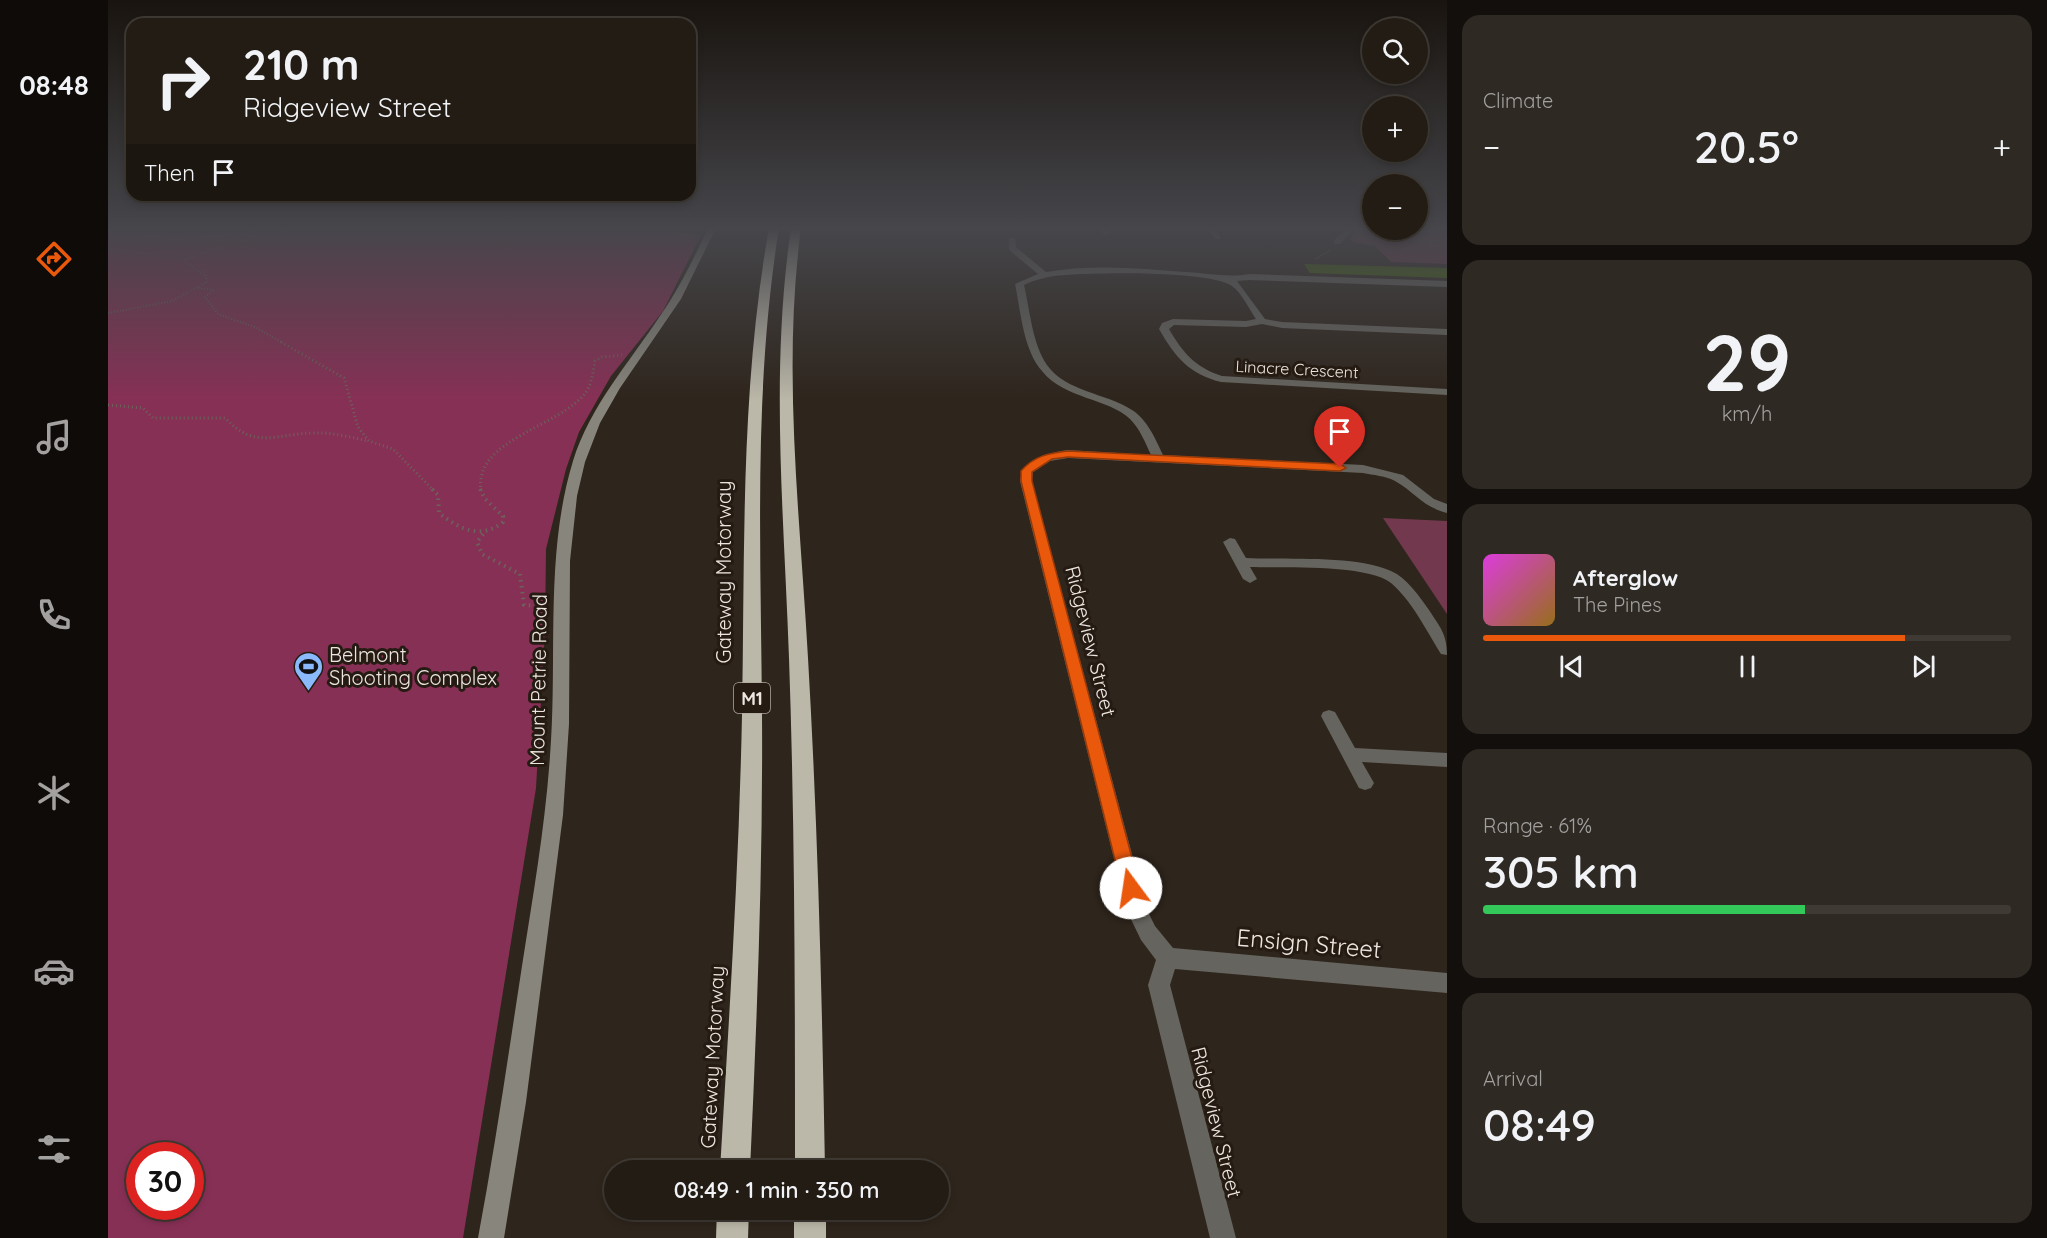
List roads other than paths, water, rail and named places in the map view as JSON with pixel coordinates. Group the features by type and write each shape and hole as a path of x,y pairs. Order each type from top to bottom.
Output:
{"highway":[{"name":"Gateway Motorway","path":"736,1160 743,1019 752,718 754,385 759,318 764,286"},
{"path":"789,286 785,368 805,817 810,1160"},
{"path":"732,1238 733,1220"},
{"path":"810,1220 810,1238"}],"street":[{"name":"Mount Petrie Road","path":"491,1238 506,1156 548,863 561,724 561,565 567,511 580,458 604,402 661,322 684,286"},
{"path":"1019,286 1042,364 1061,382 1137,419 1143,424 1158,458"},
{"path":"1237,286 1262,321 1282,325 1447,332"},
{"name":"Linacre Crescent","path":"1262,321 1246,324 1173,322 1165,325 1164,329 1182,362 1193,369 1221,379 1447,392"},
{"name":"Ridgeview Street","path":"1223,1238 1159,985 1167,958 1148,933 1137,911 1026,481 1027,471 1036,462 1050,456 1068,454 1376,471 1399,478 1429,502 1447,509"},
{"path":"1230,542 1250,579"},
{"path":"1240,562 1366,569 1387,574 1401,585 1447,650"},
{"path":"1329,716 1365,783"},
{"path":"1349,754 1447,760"},
{"name":"Ensign Street","path":"1167,958 1447,983"}],"place":[{"name":"Belmont Shooting Complex","path":"308,692"}]}
